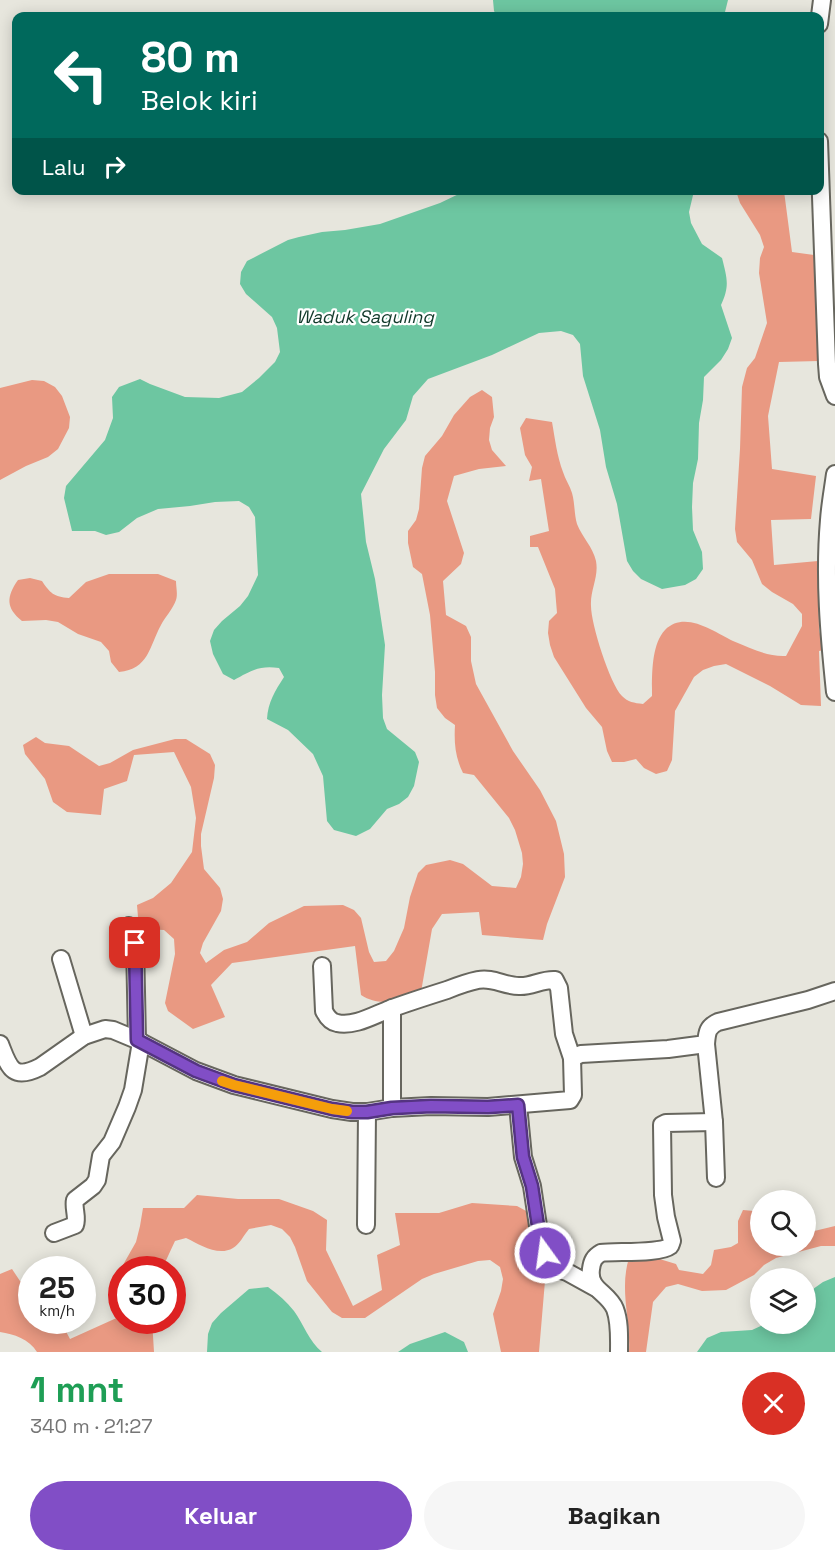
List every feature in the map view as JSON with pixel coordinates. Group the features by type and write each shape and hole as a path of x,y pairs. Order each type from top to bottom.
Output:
{"street":[{"path":"821,195 827,363 828,377 835,396"},
{"path":"835,474 827,551 828,620 835,692"},
{"path":"54,1233 75,1225 75,1200 97,1180 101,1156 112,1142 133,1090 139,1041 135,943 129,926"},
{"path":"61,959 84,1036"},
{"path":"0,1044 10,1068 17,1072 32,1071 84,1036 105,1029 113,1030 196,1071 234,1085 352,1112 431,1106 488,1107 562,1101 572,1098 572,1058 564,1034 559,988 555,980 526,986 508,985 495,980 477,980 350,1023 338,1024 328,1018 324,1011 322,966"},
{"path":"716,1178 714,1122 706,1044 711,1025 835,991"},
{"path":"392,1008 392,1108"},
{"path":"572,1058 581,1054 668,1049 706,1044"},
{"path":"518,1105 523,1157 532,1186 540,1239 545,1253 557,1269 574,1275 596,1288 610,1300 616,1314 619,1352"},
{"path":"366,1225 367,1112"},
{"path":"596,1288 592,1282 590,1270 595,1257 600,1253 657,1250 671,1244 663,1195 662,1125 714,1122"}],"shaded area":[{"path":"737,195 785,195 792,252 814,255 819,361 779,362 768,416 772,469 816,476 811,519 771,520 774,565 818,561 819,630 824,650 819,651 821,706 801,705 770,686 726,664 703,670 694,677 675,711 672,760 667,771 656,774 644,768 636,759 612,762 602,727 586,708 554,657 548,633 549,621 557,613 555,589 538,547 530,547 530,536 549,531 541,479 529,481 532,467 525,455 520,428 526,418 552,422 559,460 573,497 577,524 596,561 591,600 594,626 612,679 624,698 643,704 652,696 653,661 657,644 660,636 673,624 690,622 759,652 786,656 802,626 802,614 793,604 762,584 752,560 737,542 735,529 742,387 747,368 755,358 767,323 759,273 760,258 764,247 760,235"},
{"path":"32,380 44,381 55,387 62,396 70,417 69,428 58,449 48,457 0,480 0,388"},
{"path":"482,390 492,397 494,417 489,440 492,450 506,466 479,469 454,476 447,501 464,553 461,564 443,581 446,615 466,626 471,637 471,661 476,684 513,751 540,790 556,821 564,854 565,877 543,940 482,935 479,912 442,914 432,929 421,992 406,998 384,1002 361,995 355,946 232,963 211,985 225,1017 193,1029 168,1011 165,1003 175,954 174,939 164,930 139,929 137,905 153,898 171,883 192,852 196,818 191,787 174,752 134,755 127,781 104,789 101,815 67,812 53,802 45,779 25,754 23,745 36,737 45,743 69,746 99,766 110,763 133,750 175,739 186,739 210,754 215,765 214,778 201,834 201,846 204,869 220,888 223,899 221,911 200,953 206,963 224,950 247,942 269,923 304,906 343,905 354,910 361,918 369,952 374,962 386,961 394,951 404,928 410,897 418,873 426,865 450,860 463,864 492,886 516,888 523,864 515,830 509,818 474,775 463,773 456,749 455,725 437,708 430,615 422,574 413,567 408,543 408,531 416,520 419,509 425,456 442,436 454,415 470,397"},
{"path":"109,574 158,574 176,581 177,596 173,607 161,625 147,656 129,670 119,672 111,662 109,651 101,642 78,634 58,622 22,621 11,607 11,592 18,580 30,578 42,581 53,594 69,598 86,582"},
{"path":"197,1195 238,1199 279,1199 313,1211 327,1220 326,1250 353,1306 382,1290 377,1255 400,1245 395,1213 439,1213 472,1203 517,1206 528,1212 546,1269 539,1352 501,1352 493,1314 503,1279 500,1267 490,1260 478,1261 422,1279 365,1318 342,1318 332,1312 307,1281 290,1237 282,1229 271,1225 249,1229 237,1245 227,1250 209,1249 186,1238 175,1241 168,1256 128,1256 136,1242 143,1208 184,1208"},
{"path":"743,1210 750,1211 750,1256 784,1256 761,1268 750,1268 750,1277 726,1290 702,1291 678,1284 666,1287 653,1302 646,1352 629,1352 625,1282 629,1258 653,1257 676,1264 679,1270 703,1274 711,1265 714,1250 731,1247 738,1243 738,1221"},
{"path":"835,1226 835,1246 816,1247 816,1231"},
{"path":"12,1269 18,1278 18,1334 67,1334 70,1339 81,1334 96,1334 96,1327 108,1322 108,1334 153,1334 154,1352 37,1352 21,1338 0,1332 0,1274"}],"water":[{"path":"493,0 728,0 725,12 494,11"},
{"name":"Waduk Saguling","path":"457,195 693,195 689,212 691,223 702,244 722,258 727,282 721,305 732,338 721,360 704,377 692,507 693,530 702,552 703,569 696,579 685,585 662,589 641,579 627,561 600,430 583,376 580,344 573,335 561,331 539,333 492,355 428,379 413,396 406,420 384,449 361,494 366,542 375,579 385,645 383,718 387,729 415,752 419,762 414,786 408,797 387,809 370,829 356,836 334,830 327,821 323,776 313,754 288,730 267,719 270,702 284,677 279,668 260,668 234,680 223,674 213,654 210,641 214,630 248,596 258,575 255,517 249,507 239,501 158,509 137,518 119,532 106,535 95,531 72,531 64,498 66,486 105,440 113,418 112,397 119,387 140,379 185,397 219,398 242,392 275,362 280,352 277,328 272,317 246,294 240,284 241,272 247,261 288,240 322,232 380,224"},
{"path":"835,1277 835,1352 697,1352 707,1338 721,1332 750,1330 750,1334 816,1334 816,1287"},
{"path":"268,1287 282,1298 298,1316 322,1352 207,1352 208,1334 212,1323 221,1313 249,1289"},
{"path":"445,1332 464,1342 468,1352 398,1352 410,1344"}],"slow traffic":[{"path":"222,1081 347,1111"}],"route":[{"path":"135,943 137,1040 196,1071 234,1085 352,1112 431,1106 518,1105 523,1157 532,1186 540,1239 545,1253"}]}
